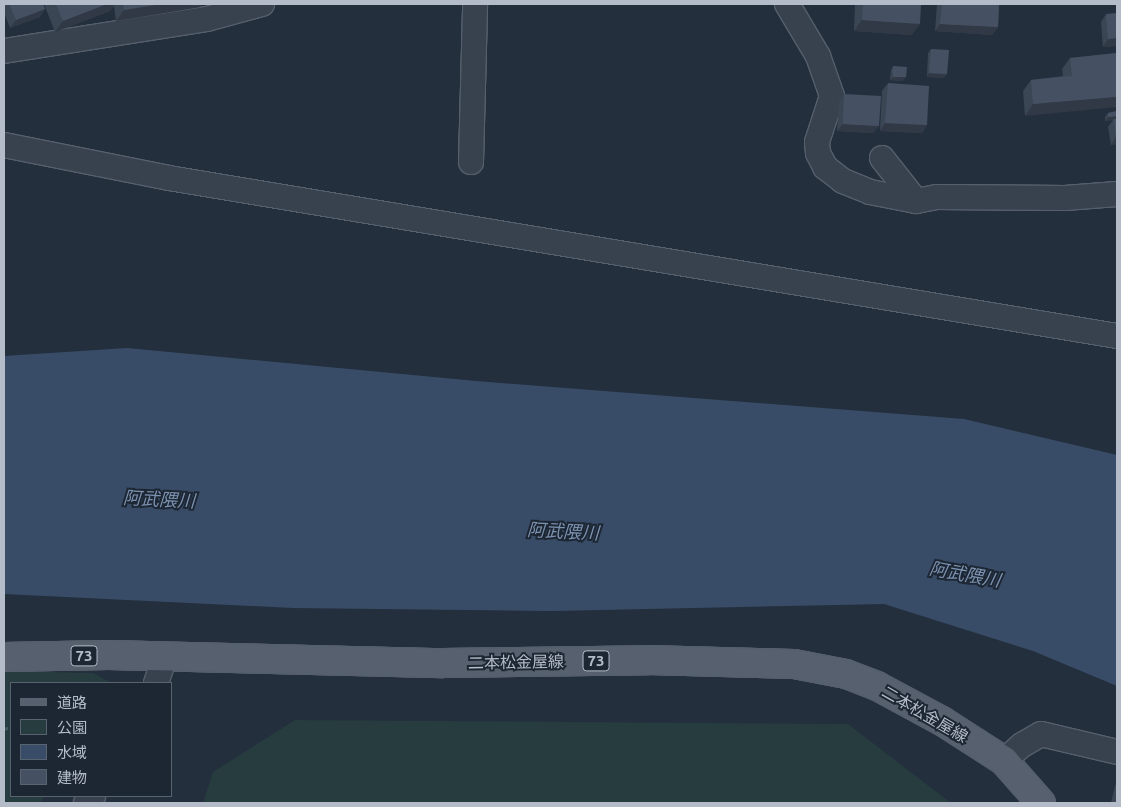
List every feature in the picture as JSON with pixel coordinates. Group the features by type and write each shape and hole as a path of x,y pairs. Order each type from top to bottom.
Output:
{"main road":[{"name":"二本松金屋線","path":"4,657 165,657 443,663 715,660 794,664 846,674 877,686 942,721 1004,761 1041,803"}],"street":[{"path":"4,51 207,19 262,4"},
{"path":"471,162 475,4"},
{"path":"787,4 818,56 832,96 817,142 818,153 825,167 843,181 870,192 916,201 936,197 1065,198 1117,194"},
{"path":"4,145 169,178 1117,336"},
{"path":"882,158 916,201"},
{"path":"156,682 165,657"},
{"path":"1004,761 1022,745 1041,734 1117,752"}],"green space":[{"path":"4,671 93,673 110,682 10,682 10,797 45,797 39,803 4,803"},
{"path":"295,720 848,724 951,803 203,803 213,772"}],"water":[{"name":"阿武隈川","path":"127,348 476,381 964,419 1117,455 1117,686 1033,651 884,604 553,611 293,608 4,594 4,356"}],"building":[{"path":"9,4 43,4 45,9 16,20"},
{"path":"56,4 107,4 63,21"},
{"path":"123,4 161,4 124,10"},
{"path":"863,4 921,4 920,24 862,20"},
{"path":"942,4 999,4 998,27 940,24"},
{"path":"1117,13 1117,38 1108,39 1106,14"},
{"path":"931,49 949,50 947,74 929,73"},
{"path":"1117,53 1117,97 1033,104 1031,80 1072,76 1070,58"},
{"path":"893,66 907,67 906,77 893,77"},
{"path":"888,83 929,86 927,125 885,123"},
{"path":"844,94 881,96 879,126 843,124"},
{"path":"1117,111 1117,116 1108,117 1108,113"},
{"path":"1114,119 1117,119 1117,137 1116,137"}]}
